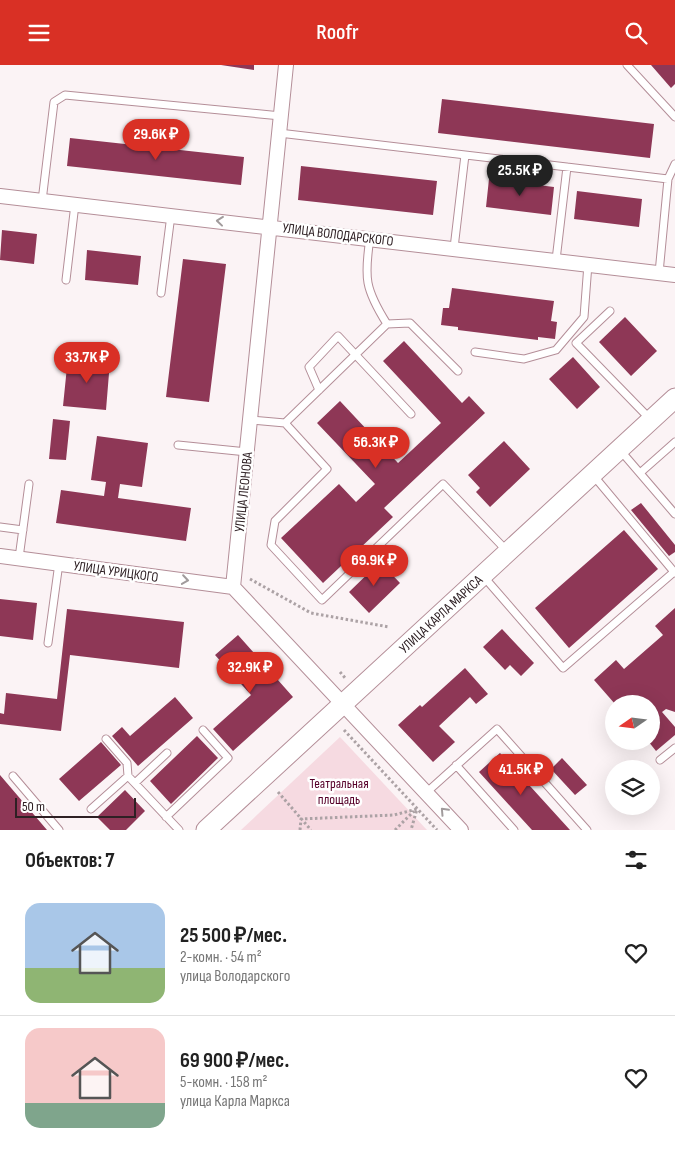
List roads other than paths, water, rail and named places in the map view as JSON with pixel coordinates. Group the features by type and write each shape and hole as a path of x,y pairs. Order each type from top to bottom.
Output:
{"street":[{"name":"УЛИЦА ЛЕОНОВА","path":"233,587 286,65"},
{"name":"УЛИЦА ВОЛОДАРСКОГО","path":"0,196 370,237 675,275"},
{"name":"УЛИЦА КАРЛА МАРКСА","path":"206,830 509,553 675,398"},
{"name":"УЛИЦА УРИЦКОГО","path":"0,556 233,587"},
{"path":"233,587 462,830"}],"lane":[{"path":"627,65 675,117"},
{"path":"42,201 54,102 65,95 281,116"},
{"path":"279,133 668,179"},
{"path":"454,248 465,155"},
{"path":"659,273 668,179 675,164"},
{"path":"556,260 567,167"},
{"path":"66,280 74,204"},
{"path":"161,293 171,215"},
{"path":"370,237 365,269 368,286 374,303 387,324"},
{"path":"475,352 524,359 556,350 584,317 588,264"},
{"path":"610,311 576,343 652,420"},
{"path":"285,423 387,324 410,323 458,371"},
{"path":"319,390 309,367 338,336 411,414"},
{"path":"250,420 285,423 328,469 275,521 271,545 322,600 442,484 509,553"},
{"path":"640,473 675,442"},
{"path":"178,445 247,452"},
{"path":"620,450 675,513"},
{"path":"483,576 563,668 675,572 592,475"},
{"path":"19,558 30,483"},
{"path":"0,527 23,530"},
{"path":"48,643 59,563"},
{"path":"427,792 497,729 587,830"},
{"path":"166,817 228,758 203,730"},
{"path":"106,739 127,763 128,776 179,830"},
{"path":"660,760 675,748"},
{"path":"135,783 167,753"},
{"path":"456,765 514,830"},
{"path":"13,776 59,830"},
{"path":"91,809 128,776"}],"park label":[{"name":"Театральная площадь","path":"339,791"}]}
